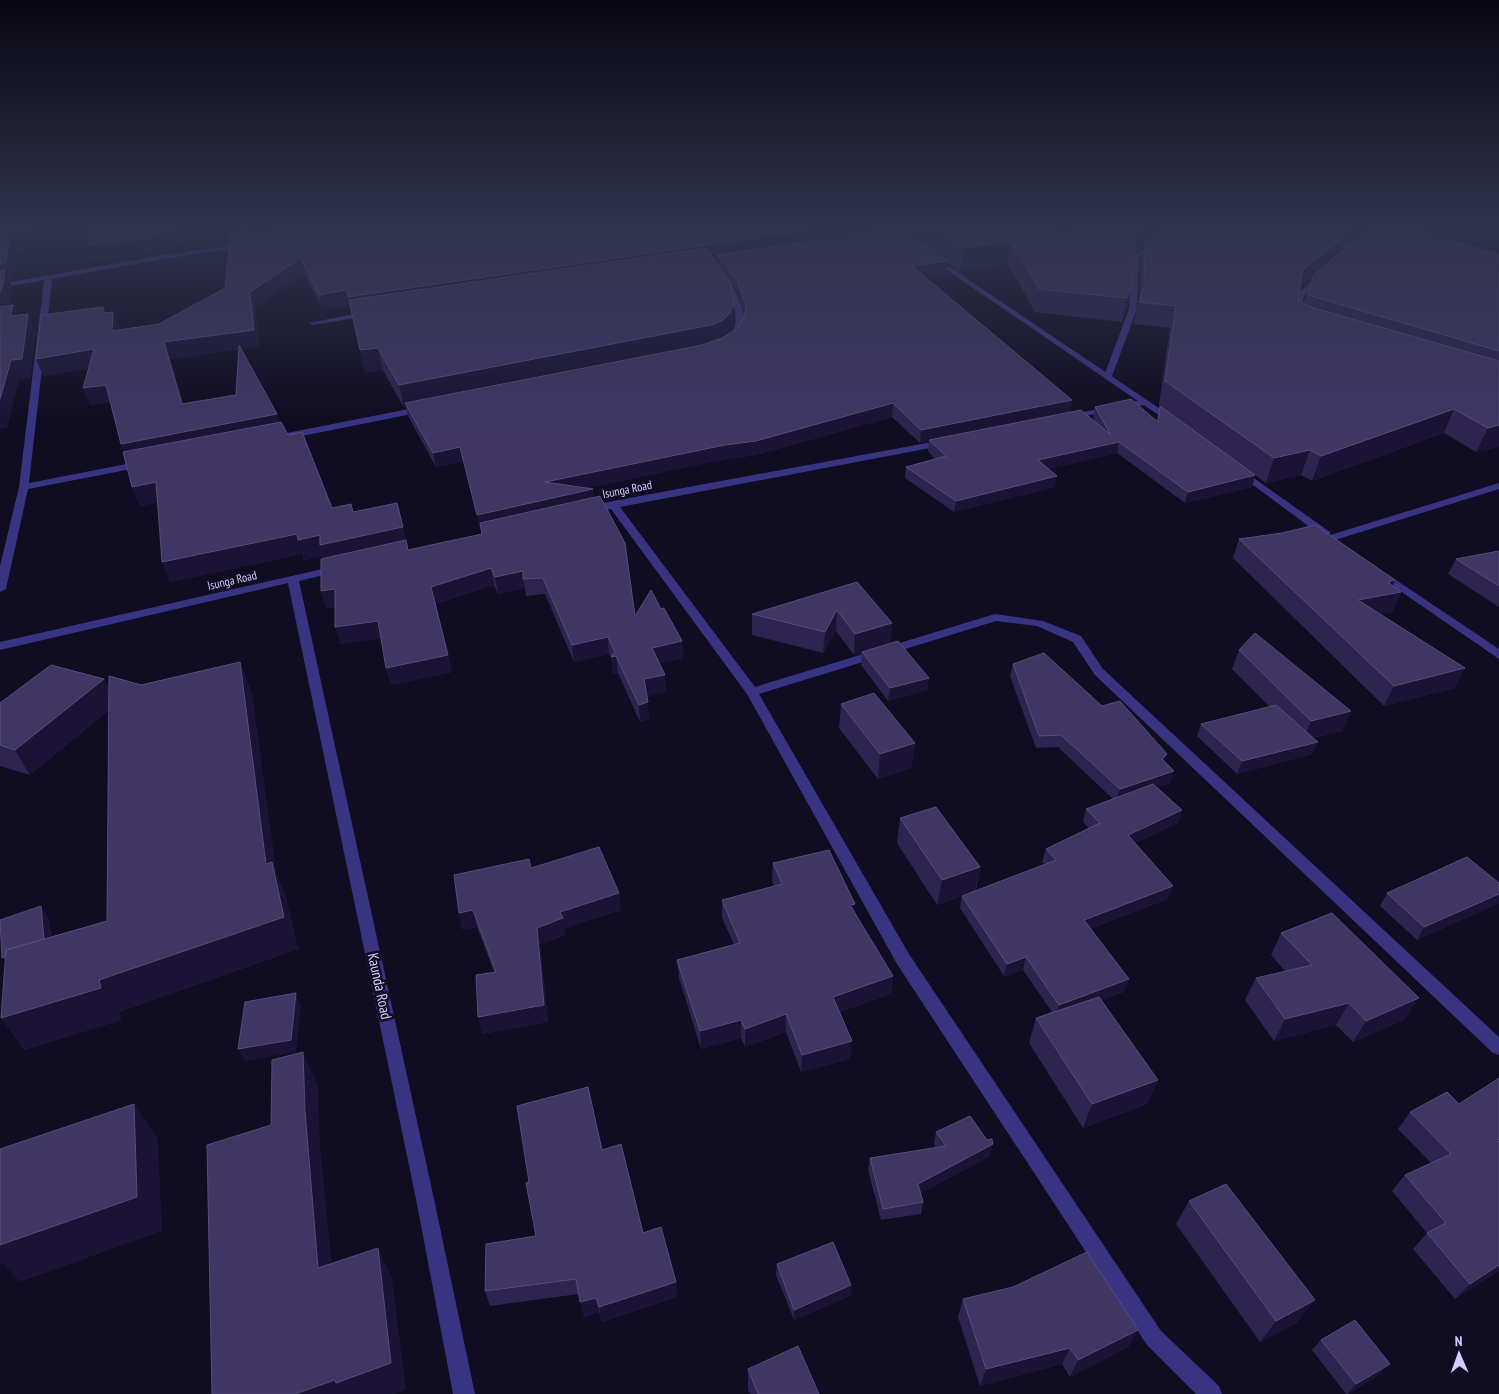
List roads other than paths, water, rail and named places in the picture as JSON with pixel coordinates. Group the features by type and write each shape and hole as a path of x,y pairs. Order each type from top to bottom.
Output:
{"street":[{"path":"0,589 24,487 47,291"},
{"path":"727,345 738,334 742,312 729,291"},
{"path":"981,291 1146,402 1178,426"},
{"path":"1108,376 1133,309 1134,291"},
{"path":"1305,291 1300,295 1296,319 1305,324"},
{"path":"313,323 376,312"},
{"path":"1060,420 1146,402"},
{"path":"277,438 432,407"},
{"name":"Isunga Road","path":"574,513 613,504 954,441"},
{"path":"24,487 151,463"},
{"path":"1235,467 1335,541 1499,486"},
{"path":"613,504 752,692 903,959 1154,1338 1211,1394"},
{"name":"Isunga Road","path":"0,646 352,566"},
{"path":"1371,566 1499,655"},
{"name":"Kaunda Road","path":"293,578 426,1199 464,1394"},
{"path":"752,692 995,618 1039,623 1077,639 1099,672 1499,1048"}]}
